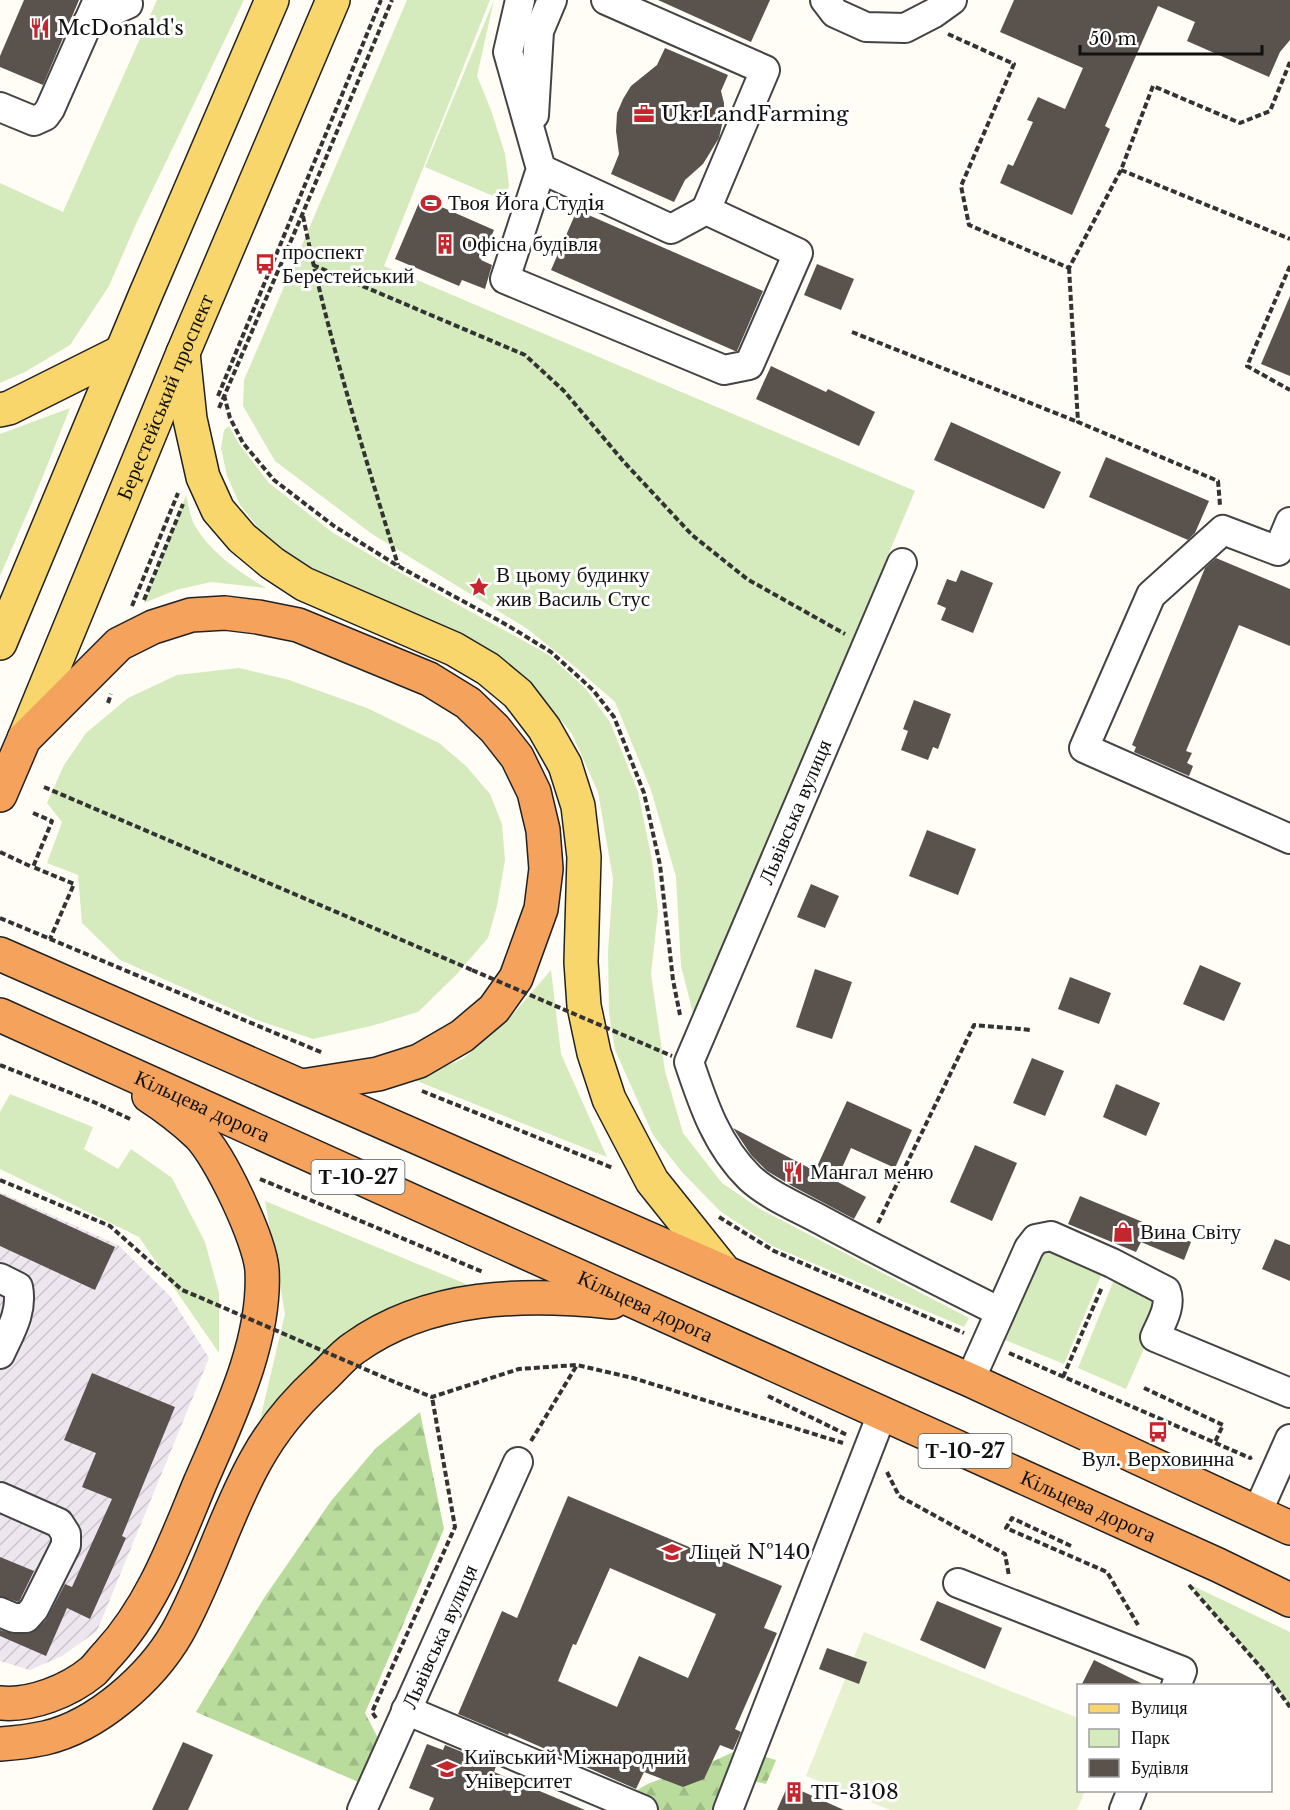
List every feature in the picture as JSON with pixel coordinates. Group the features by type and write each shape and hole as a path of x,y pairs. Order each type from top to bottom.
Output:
{"highway":[{"path":"24,739 119,644 128,625 153,627 191,615 225,613 298,625 429,679 468,703 495,729 517,757 534,792 543,830 546,869 541,909 516,978 494,1010 462,1036 419,1061 378,1074 302,1086"},
{"name":"Берестейський проспект","path":"0,795 24,739"},
{"name":"Т-10-27","path":"0,954 724,1270 970,1380 1290,1528"},
{"name":"Кільцева дорога","path":"0,1015 1207,1560 1290,1600"},
{"path":"0,1703 32,1700 61,1690 93,1671 135,1622 162,1573 225,1425 248,1363 259,1313 262,1269 251,1229 223,1171 200,1136 152,1098 77,1049"},
{"path":"0,1744 46,1738 88,1720 120,1699 149,1672 177,1634 238,1496 261,1451 303,1395 352,1349 389,1327 447,1306 530,1297 639,1304"}],"main road":[{"path":"0,643 272,0"},
{"name":"Берестейський проспект","path":"24,739 183,352 333,0"},
{"path":"0,410 20,404 122,352"},
{"path":"183,352 190,419 203,477 218,510 242,538 272,563 304,584 454,649 488,669 518,694 544,728 565,765 578,806 584,857 581,962 584,1006 594,1053 609,1099 652,1180 724,1270"}],"street":[{"path":"520,0 508,52 541,169 505,279 724,370 749,365 798,253 706,210"},
{"path":"532,135 539,31 552,0"},
{"path":"541,169 671,229 706,210 765,70 606,0"},
{"path":"825,0 835,13 866,27 905,28 944,7"},
{"path":"0,106 34,120 45,116 93,11 128,4"},
{"path":"1290,522 1284,553 1223,530 1151,595 1084,748 1290,839"},
{"name":"Львівська вулиця","path":"680,1059 902,563"},
{"path":"680,1059 724,1146 751,1179 784,1200 867,1245 1000,1312"},
{"path":"970,1380 1029,1248 1036,1239 1051,1236 1112,1263 1166,1291 1169,1298 1167,1308 1155,1337 1290,1393"},
{"path":"0,1278 18,1287 21,1298 19,1312 0,1354"},
{"path":"728,1810 882,1414"},
{"path":"1257,1513 1290,1439"},
{"name":"Львівська вулиця","path":"362,1810 518,1462"},
{"path":"0,1497 59,1523 66,1534 66,1545 34,1609 26,1618 14,1618 0,1612"},
{"path":"958,1583 1172,1673"},
{"path":"406,1710 643,1810"},
{"path":"1124,1810 1132,1792"}],"path":[{"path":"213,407 381,0"},
{"path":"216,412 303,215 392,0"},
{"path":"944,7 949,36 1014,64 961,186 969,225 1069,268"},
{"path":"1078,422 1069,268 1121,170 1153,86 1240,123 1270,111 1290,62"},
{"path":"1121,170 1290,239"},
{"path":"303,215 313,265 398,566"},
{"path":"313,265 525,355 564,391 624,462 692,535 747,579 826,625 867,644"},
{"path":"1290,266 1247,366 1290,390"},
{"path":"852,332 1078,422 1218,481 1223,530"},
{"path":"128,625 199,459"},
{"path":"128,625 180,490 199,459"},
{"path":"44,787 680,1059"},
{"path":"33,813 52,821 33,867"},
{"path":"0,852 74,884 50,939"},
{"path":"867,1245 974,1025 1031,1030"},
{"path":"0,1065 96,1103 132,1120"},
{"path":"223,1171 260,1179 485,1273"},
{"path":"0,1180 110,1226 182,1290 432,1397 519,1369 577,1365 633,1378 846,1444"},
{"path":"1063,1377 1112,1263"},
{"path":"236,1325 241,1304"},
{"path":"518,1462 577,1365"},
{"path":"1144,1388 1223,1425 1215,1442"},
{"path":"765,1394 848,1435"},
{"path":"391,1742 372,1712 455,1527 432,1397"},
{"path":"884,1467 899,1496 1005,1554 1014,1605"},
{"path":"1071,1546 1012,1518 1006,1528 1107,1572 1172,1673"},
{"path":"1189,1584 1264,1671 1290,1707"}],"shaded area":[{"path":"0,1192 118,1245 170,1296 209,1358 97,1631 62,1656 30,1670 0,1661"}],"green space":[{"path":"157,0 244,0 136,224 109,286 70,345 25,372 0,383 0,183 63,212"},
{"path":"407,0 490,0 384,266 915,491 694,1017 681,966 676,877 651,790 615,702 526,628 372,534 275,461 243,406 244,380"},
{"path":"494,0 477,76 505,154 509,185 505,201 425,167"},
{"path":"70,408 39,486 0,576 0,434"},
{"path":"229,426 239,444 269,483 332,532 549,655 586,689 610,722 638,792 652,860 658,911 651,974 665,1071 683,1133 722,1183 760,1209 969,1318 964,1327 772,1246 720,1211 681,1171 653,1135 615,1050 609,1013 608,952 613,879 598,792 572,734 536,689 500,660 307,570 266,537 240,505 227,476 221,448 224,430"},
{"path":"186,495 193,522 199,533 235,568 266,588 211,582 176,590 144,603"},
{"path":"239,668 289,680 367,708 439,743 466,766 490,794 502,824 505,860 497,906 488,938 456,975 418,1012 371,1026 313,1039 257,1020 120,960 82,923 78,875 47,863 62,822 47,803 64,765 86,733 128,698 177,675"},
{"path":"551,970 561,1054 607,1157 412,1079 463,1059 507,1021"},
{"path":"10,1094 93,1127 84,1149 118,1169 131,1149 172,1178 205,1242 219,1293 219,1353 139,1237 0,1169 0,1112"},
{"path":"265,1201 471,1286 339,1340 259,1424 285,1314"},
{"path":"1042,1247 1103,1271 1064,1364 995,1336"},
{"path":"1116,1275 1156,1292 1162,1308 1126,1389 1078,1368"},
{"path":"420,1412 444,1529 365,1713 381,1744 363,1784 196,1712 264,1598 331,1501 376,1448"},
{"path":"1189,1584 1290,1632 1290,1707 1264,1671"},
{"path":"864,1632 1077,1718 1077,1792 1085,1792 1077,1810 890,1810 806,1776"},
{"path":"740,1749 776,1760 766,1784 753,1781 738,1810 619,1810 626,1800 642,1787 697,1768"}],"building":[{"name":"McDonald's","path":"24,0 79,0 43,85 0,67 0,56"},
{"path":"658,0 770,0 751,42"},
{"path":"1014,0 1290,0 1290,40 1280,52 1269,77 1187,41 1195,22 1158,6 1105,126 1110,129 1072,215 1000,183 1008,164 1013,166 1033,122 1027,120 1038,97 1065,109 1083,68 1000,32"},
{"path":"665,48 728,75 721,91 724,116 719,138 703,164 685,180 674,202 611,174 619,154 616,131 617,113 623,99 631,86 657,65"},
{"name":"Офісна будівля","path":"421,198 494,230 481,260 492,265 485,289 462,280 459,286 395,259"},
{"path":"577,210 763,291 737,351 551,270"},
{"path":"817,264 854,279 841,310 804,295"},
{"path":"1290,296 1290,376 1261,364"},
{"path":"771,366 826,392 828,389 875,412 859,446 756,399"},
{"path":"951,422 1061,472 1044,509 934,460"},
{"path":"1106,457 1209,501 1195,533 1188,540 1089,497"},
{"path":"1216,558 1290,589 1290,646 1239,625 1186,751 1192,753 1187,763 1193,766 1189,776 1134,752 1136,747 1132,745 1205,568"},
{"path":"961,570 993,583 973,633 941,620 946,608 937,604 947,579 956,582"},
{"path":"914,700 951,714 938,749 933,747 928,760 901,750 908,731 903,729"},
{"path":"927,830 976,849 958,895 909,876"},
{"path":"811,884 839,896 825,928 797,917"},
{"path":"1200,965 1241,983 1224,1021 1183,1004"},
{"path":"815,969 852,982 832,1039 796,1027"},
{"path":"1070,977 1111,993 1099,1024 1058,1009"},
{"path":"1032,1058 1064,1071 1045,1116 1013,1103"},
{"path":"1116,1084 1160,1103 1146,1136 1103,1117"},
{"path":"847,1101 912,1130 895,1168 851,1148 836,1181 866,1197 854,1219 767,1171 751,1155 733,1128 815,1171"},
{"path":"975,1145 1017,1163 992,1221 950,1202"},
{"path":"0,1194 115,1247 95,1290 0,1246"},
{"path":"1080,1196 1191,1242 1184,1260 1141,1242 1136,1252 1068,1224"},
{"path":"1275,1239 1290,1245 1290,1281 1262,1269"},
{"path":"92,1373 175,1407 122,1536 126,1538 90,1619 67,1608 46,1656 0,1636 0,1630 14,1634 32,1633 46,1620 65,1584 72,1587 112,1499 82,1487 96,1453 64,1440"},
{"path":"568,1496 782,1586 764,1628 777,1633 735,1729 741,1732 733,1750 720,1745 704,1779 683,1787 644,1772 636,1789 509,1733 508,1735 458,1714 502,1611 517,1618","holes":["610,1568 716,1614 688,1678 639,1656 617,1707 558,1681 573,1644 576,1645"]},
{"path":"0,1557 34,1571 19,1602 0,1596"},
{"path":"937,1601 1002,1628 985,1669 920,1640"},
{"path":"827,1648 867,1662 859,1684 819,1669"},
{"path":"1094,1660 1143,1684 1082,1684"},
{"path":"183,1742 213,1755 188,1810 152,1810"},
{"name":"Київський Міжнародний Університет","path":"427,1744 443,1750 445,1745 496,1766 494,1772 585,1810 429,1810 434,1798 409,1788"},
{"name":"ТП-3108","path":"788,1785 844,1810 777,1810"}],"place":[{"name":"McDonald's","path":"40,28"},
{"name":"UkrLandFarming","path":"644,114"},
{"name":"Твоя Йога Студiя","path":"431,203"},
{"name":"Офісна будівля","path":"445,244"},
{"name":"проспект Берестейський","path":"265,264"},
{"name":"В цьому будинку жив Василь Стус","path":"479,587"},
{"name":"Мангал меню","path":"793,1172"},
{"name":"Вина Світу","path":"1123,1232"},
{"name":"Вул. Верховинна","path":"1158,1432"},
{"name":"Ліцей №140","path":"672,1552"},
{"name":"Київський Міжнародний Університет","path":"447,1769"},
{"name":"ТП-3108","path":"794,1792"}]}
